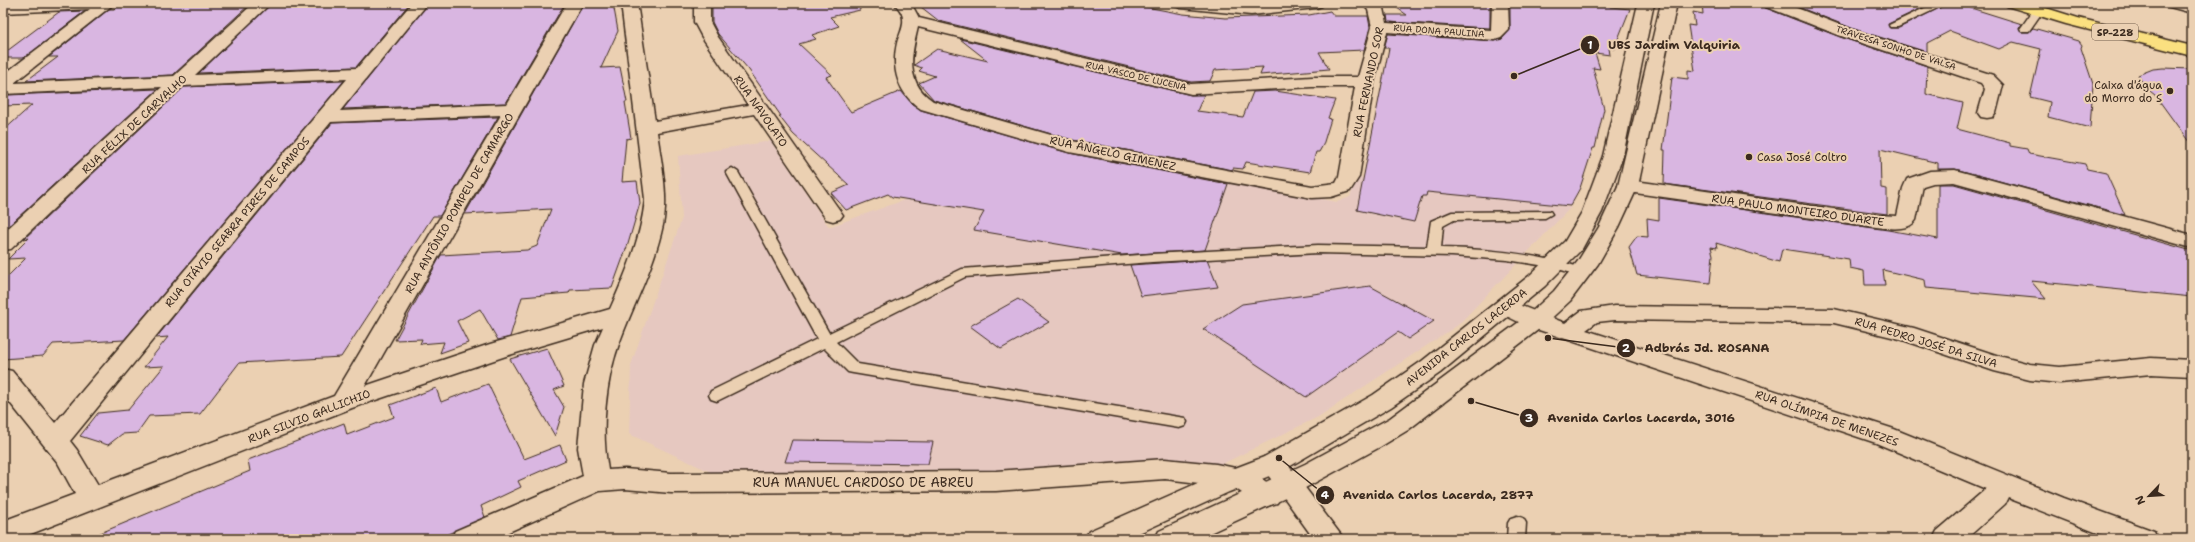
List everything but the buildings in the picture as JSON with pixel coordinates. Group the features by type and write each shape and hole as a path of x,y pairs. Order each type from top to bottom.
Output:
{"main road":[{"name":"SP-228","path":"2013,3 2192,52"}],"street":[{"path":"3,8 107,3"},
{"path":"3,83 107,3"},
{"name":"RUA FÉLIX DE CARVALHO","path":"3,244 181,81 263,3"},
{"name":"RUA OTÁVIO SEABRA PIRES DE CAMPOS","path":"54,441 420,3"},
{"name":"RUA ANTÔNIO POMPEU DE CAMARGO","path":"343,402 574,3"},
{"path":"597,481 591,448 592,414 596,384 608,345 644,257 653,224 655,198 647,128 629,3"},
{"name":"RUA NAVOLATO","path":"702,3 701,16 705,29 833,215"},
{"path":"902,3 910,13 912,21"},
{"path":"1181,3 1251,10 1316,3"},
{"name":"RUA FERNANDO SOR","path":"1343,187 1349,177 1365,82 1380,27 1376,8 1370,3"},
{"name":"RUA DONA PAULINA","path":"1380,27 1498,34 1501,30 1500,3"},
{"name":"AVENIDA CARLOS LACERDA","path":"1099,539 1219,485 1273,464 1382,401 1431,367 1506,307 1574,244 1592,212 1613,156 1645,8 1648,3"},
{"path":"1169,539 1279,490 1399,424 1535,321 1562,296 1581,272 1609,227 1628,186 1669,3"},
{"name":"TRAVESSA SONHO DE VALSA","path":"1770,3 1835,29 1987,79 1994,85 1987,113"},
{"path":"2172,3 2192,8"},
{"name":"RUA VASCO DE LUCENA","path":"912,21 1191,89 1312,82 1365,82"},
{"name":"RUA ÂNGELO GIMENEZ","path":"912,21 904,55 904,73 911,92 915,98 927,105 1069,146 1312,192 1331,191 1343,187"},
{"path":"3,89 361,73"},
{"path":"647,128 759,108"},
{"path":"325,117 514,109"},
{"name":"RUA PAULO MONTEIRO DUARTE","path":"1628,186 1876,221 1901,222 1906,220 1908,215 1909,201 1914,183 1930,177 1955,176 2192,242"},
{"name":"RUA OLÍMPIA DE MENEZES","path":"1506,307 1535,321 1885,436 2002,484 2144,539"},
{"name":"RUA PEDRO JOSÉ DA SILVA","path":"1569,332 1582,319 1589,315 1614,313 1834,316 1906,334 1994,363 2030,372 2060,375 2151,366 2192,368"},
{"name":"RUA SILVIO GALLICHIO","path":"3,533 92,500 343,402 498,350 621,314"},
{"path":"3,377 68,457 92,500"},
{"path":"1273,464 1279,490 1330,539"},
{"name":"RUA MANUEL CARDOSO DE ABREU","path":"465,539 597,481 625,480 671,483 949,482 1165,469 1240,478 1279,490"},
{"path":"1947,539 1995,497 2002,484"}],"lane":[{"path":"1894,25 1943,3"},
{"path":"2025,29 2038,11"},
{"path":"732,172 826,341 853,368 1179,422"},
{"path":"1434,251 1436,224 1452,216 1545,214"},
{"path":"717,395 962,274 1152,258 1318,249 1434,251 1507,256 1554,263 1581,272"}],"shaded area":[{"path":"1012,136 1337,202 1350,197 1357,177 1571,207 1458,325 1318,417 1214,468 715,474 629,434 631,365 682,218 678,156 771,141 829,227 949,184"}],"place":[{"name":"UBS Jardim Valquiria","path":"1514,76"},
{"name":"Caixa d'água do Morro do S","path":"2170,91"},
{"name":"Casa José Coltro","path":"1749,157"},
{"name":"Adbrás Jd. ROSANA","path":"1548,338"},
{"name":"Avenida Carlos Lacerda, 3016","path":"1471,401"},
{"name":"Avenida Carlos Lacerda, 2877","path":"1279,458"}]}
